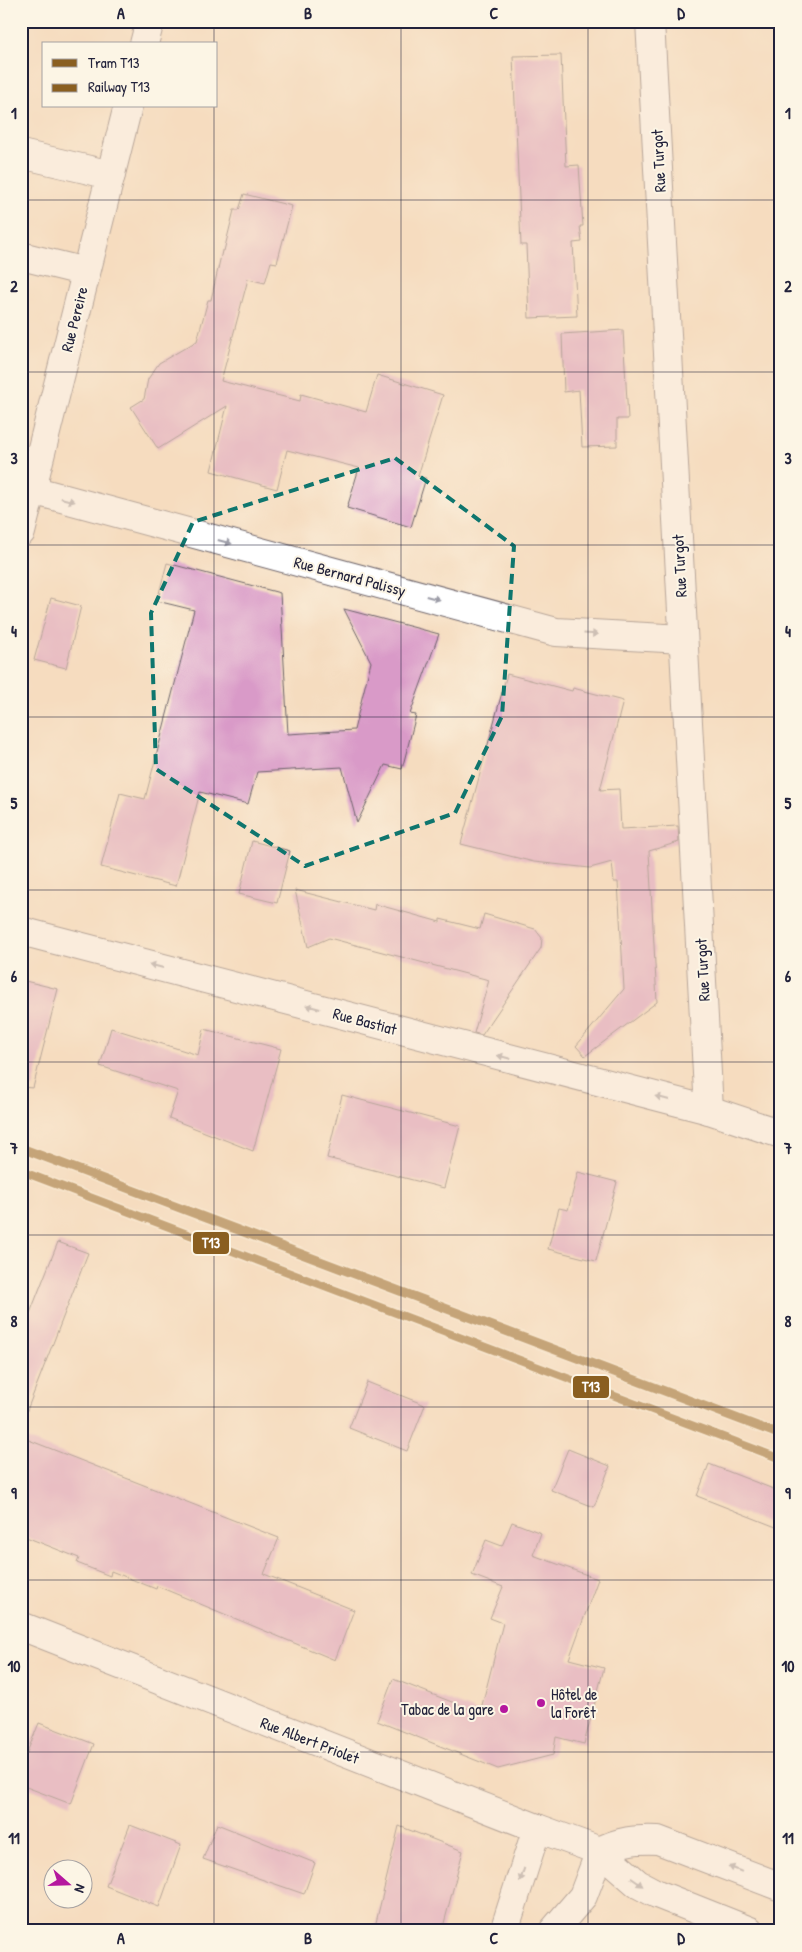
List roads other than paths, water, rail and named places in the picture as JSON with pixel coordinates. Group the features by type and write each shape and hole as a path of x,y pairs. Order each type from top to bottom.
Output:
{"street":[{"path":"145,42 150,21"},
{"name":"Rue Turgot","path":"650,21 683,639 702,946 709,1110"},
{"name":"Rue Pereire","path":"21,532 27,488 86,272 128,108"},
{"path":"21,154 111,175"},
{"path":"21,256 86,272"},
{"name":"Rue Bernard Palissy","path":"27,488 556,632 683,639"},
{"name":"Rue Bastiat","path":"21,931 709,1110 781,1134"},
{"name":"Rue Albert Priolet","path":"21,1626 600,1851 638,1884 750,1931"},
{"path":"504,1931 537,1828"},
{"path":"553,1931 583,1896 600,1851 620,1842 638,1839 658,1840 781,1887"}],"tram line":[{"name":"T13","path":"21,1171 781,1459"}],"rail line":[{"name":"T13","path":"21,1148 781,1435"}],"place":[{"name":"Hôtel de la Forêt","path":"541,1703"},
{"name":"Tabac de la gare","path":"504,1709"}]}
